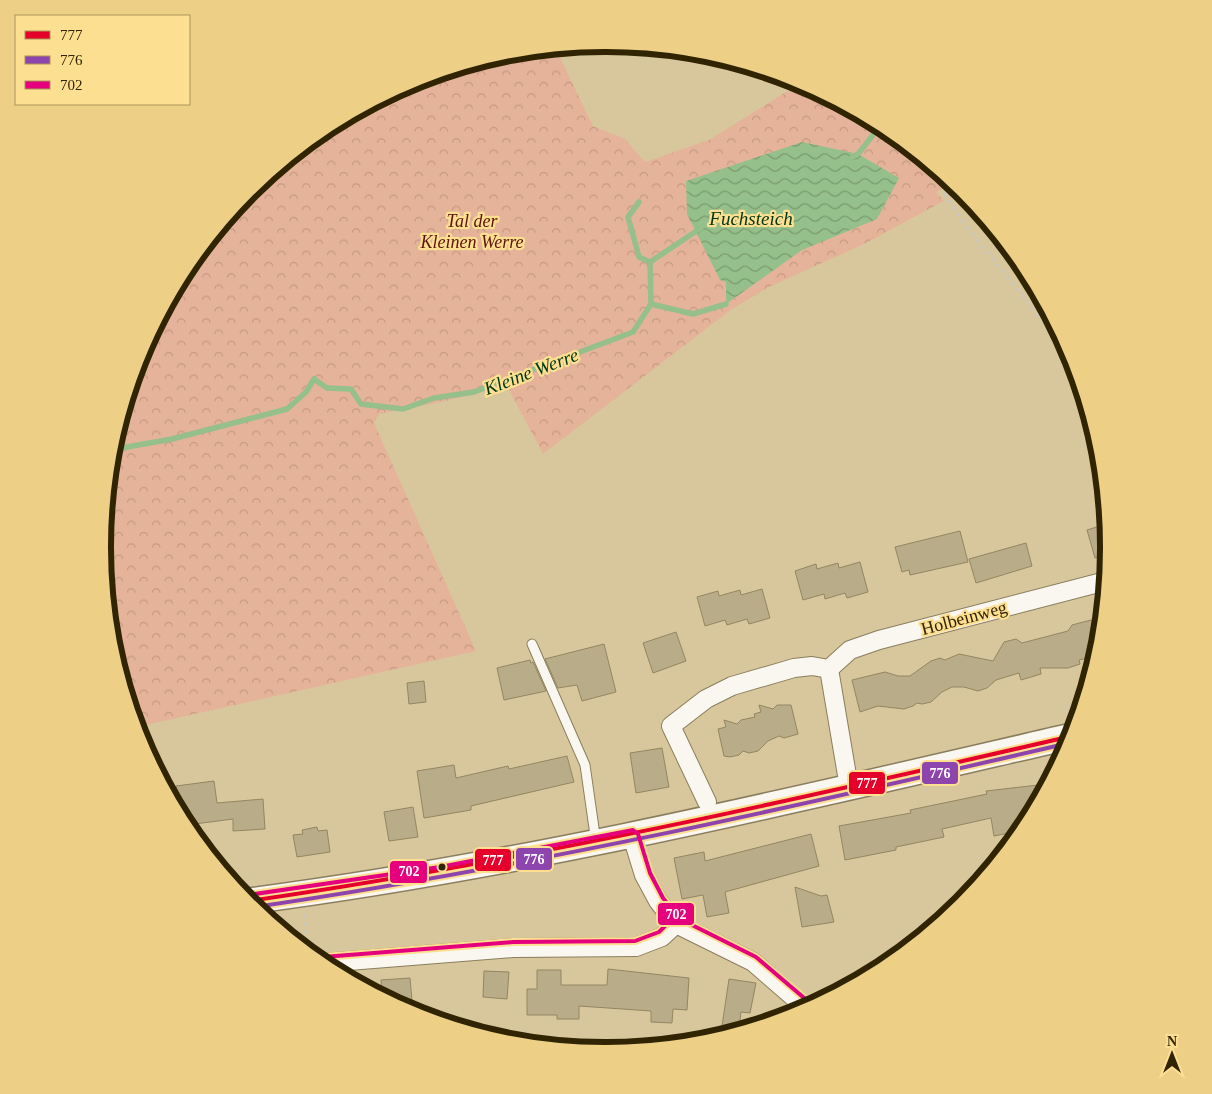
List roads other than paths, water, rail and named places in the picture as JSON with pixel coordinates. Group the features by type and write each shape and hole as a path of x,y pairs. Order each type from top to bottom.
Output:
{"street":[{"name":"Holbeinweg","path":"829,669 850,650 879,640 1099,583"},
{"path":"707,802 671,726 706,699 732,686 794,668 812,666 829,669 849,787"},
{"path":"260,901 441,873 597,844 1062,738"},
{"path":"632,836 644,875 658,901 676,924 753,962 799,1002"},
{"path":"337,962 513,948 636,948 662,937 676,924"}],"lane":[{"path":"532,644 585,765 597,844"}],"water":[{"name":"Fuchsteich","path":"802,142 858,154 899,178 877,219 802,250 726,304 726,282 720,280 687,214 686,181"}],"waterway":[{"name":"Kleine Werre","path":"852,157 858,154 875,132"},
{"path":"639,202 628,217 639,257 650,262"},
{"name":"Kleine Werre","path":"121,449 172,439 287,409 306,392 314,379 327,388 351,389 361,404 403,409 434,398 474,392 633,332 651,304 650,262 701,228"},
{"path":"651,304 693,314 726,304"}],"park label":[{"name":"Tal der Kleinen Werre","path":"472,231"}]}
